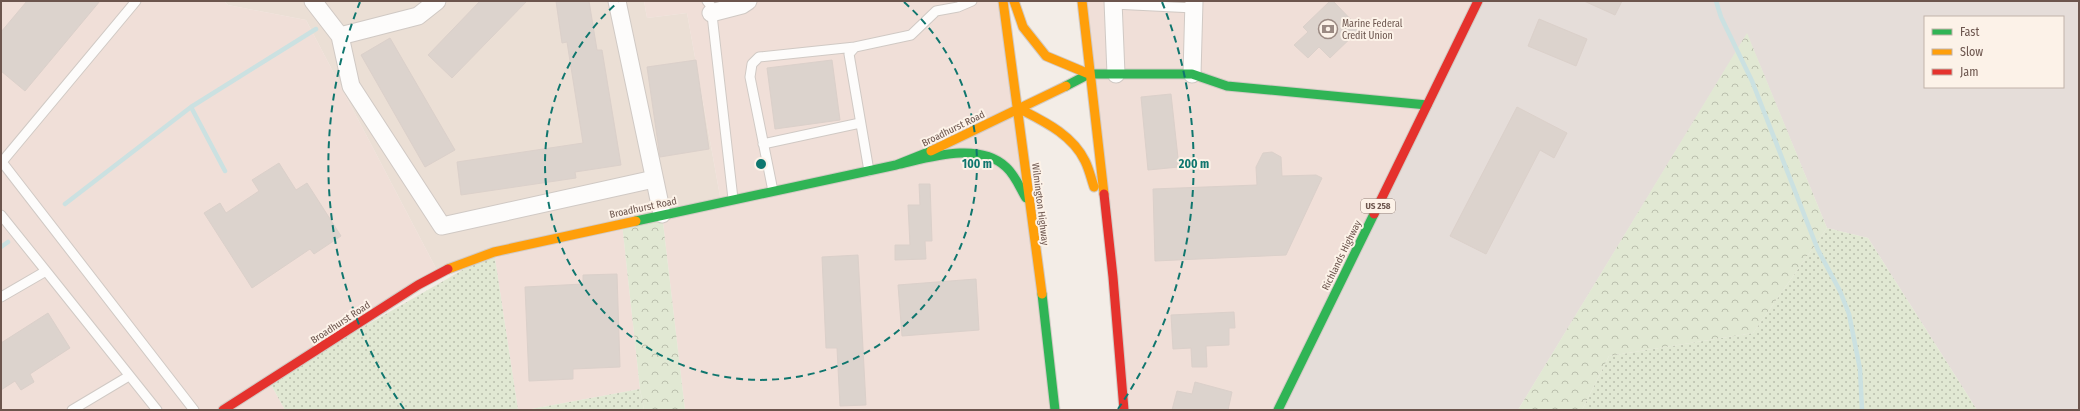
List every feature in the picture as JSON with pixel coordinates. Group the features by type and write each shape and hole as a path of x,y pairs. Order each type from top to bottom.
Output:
{"main road":[{"name":"Wilmington Highway","path":"1003,1 1018,108 1055,410"},
{"path":"1014,1 1023,27 1046,56 1089,74 1192,74 1227,86 1427,105"},
{"path":"1082,1 1089,74 1109,234 1124,410"},
{"name":"Richlands Highway","path":"1278,410 1478,1"},
{"name":"Broadhurst Road","path":"223,410 415,287 457,264 494,252 662,214 896,165 944,146 1089,74"},
{"path":"1018,108 1069,138 1085,160 1109,234"},
{"path":"896,165 958,154 986,155 1007,167 1030,205"}],"street":[{"path":"313,1 340,36 351,86 442,226 654,179"},
{"path":"340,36 418,16 437,1"},
{"path":"617,1 662,214"},
{"path":"709,7 742,5 748,1"},
{"path":"1113,2 1116,74"},
{"path":"1192,74 1194,4"}],"lane":[{"path":"136,1 1,162 194,410"},
{"path":"773,191 750,77 752,64 759,57 855,47 911,35 936,11 972,1"},
{"path":"1113,2 1194,4"},
{"path":"709,7 733,200"},
{"path":"855,47 849,54 869,171"},
{"path":"763,144 860,123"},
{"path":"1,215 157,410"},
{"path":"1,297 46,271"},
{"path":"72,410 130,376"}],"shaded area":[{"path":"1,1 224,1 228,5 306,20 439,274 269,381 285,410 1,410"},
{"path":"224,1 644,1 647,18 687,13 721,202 439,274 306,20 228,5"},
{"path":"644,1 1003,1 1055,410 685,410 662,214 721,202 687,13 647,18"},
{"path":"1082,1 1478,1 1278,410 1124,410"},
{"path":"1478,1 2079,1 2079,410 1977,410 1868,238 1827,228 1747,34 1518,410 1278,410"},
{"path":"622,223 640,389 526,410 518,410 494,252"}],"green space":[{"path":"1747,33 1827,228 1753,333 1609,356 1582,410 1518,410"},
{"path":"662,214 685,410 644,410 640,389 622,223"},
{"path":"1827,228 1868,238 1977,410 1582,410 1609,356 1753,333"},
{"path":"494,252 518,410 285,410 269,381"},
{"path":"640,389 644,410 526,410"}],"building":[{"path":"27,1 100,1 25,91 1,71 1,32"},
{"path":"480,1 527,1 452,78 428,55"},
{"path":"556,1 589,1 597,50 602,50 621,165 575,172 576,178 461,195 457,162 583,143 567,42 562,43"},
{"path":"1330,1 1333,1 1360,29 1330,58 1319,47 1308,58 1294,45 1308,32 1303,27"},
{"path":"1584,1 1622,1 1615,15"},
{"path":"1539,19 1587,39 1576,66 1528,46"},
{"path":"390,38 455,150 425,167 361,55"},
{"path":"696,60 709,149 660,157 647,67"},
{"path":"832,60 840,120 775,129 767,68"},
{"path":"1171,94 1179,167 1148,170 1141,97"},
{"path":"1517,107 1567,133 1554,158 1540,150 1486,254 1450,236"},
{"path":"1272,152 1281,157 1282,176 1316,175 1322,178 1286,255 1155,261 1153,189 1257,185 1256,167 1263,153"},
{"path":"279,163 296,190 307,183 341,236 314,254 310,249 252,288 204,213 220,203 226,213 259,191 252,180"},
{"path":"919,184 930,184 932,241 925,241 926,259 895,260 895,245 910,245 908,205 920,205"},
{"path":"858,255 866,405 840,406 837,348 826,348 822,257"},
{"path":"617,274 620,367 573,369 573,379 529,381 525,287 583,284 583,275"},
{"path":"976,279 979,330 902,336 898,285"},
{"path":"1234,312 1235,328 1229,328 1229,345 1206,346 1207,367 1192,367 1191,348 1173,349 1171,315"},
{"path":"48,313 70,348 30,374 34,382 21,390 15,381 1,390 1,343"},
{"path":"1195,382 1232,392 1228,410 1172,410 1177,391 1192,394"}],"waterway":[{"path":"1716,1 1721,17 1752,81 1818,250 1840,291 1849,314 1860,369 1862,410"},
{"path":"65,204 191,107 316,29"},
{"path":"191,107 225,171"},
{"path":"1,247 8,242"}],"traffic: fast":[{"path":"1066,86 1089,74 1192,74 1227,86 1427,105"},
{"path":"636,221 896,165 931,151"},
{"path":"896,165 952,154 967,153 982,155 995,159 1006,167 1015,178 1026,198"},
{"path":"1278,410 1374,214"},
{"path":"1042,294 1055,410"}],"traffic: slow":[{"path":"1003,1 1042,294"},
{"path":"1014,1 1023,27 1046,56 1089,74"},
{"path":"1082,1 1104,194"},
{"path":"931,151 1066,86"},
{"path":"1018,108 1056,129 1073,143 1085,161 1094,187"},
{"path":"448,269 494,252 636,221"}],"traffic: jam":[{"path":"1374,214 1478,1"},
{"path":"1104,194 1113,277 1124,410"},
{"path":"223,410 418,285 448,269"}],"place":[{"name":"Marine Federal Credit Union","path":"1328,29"}]}
